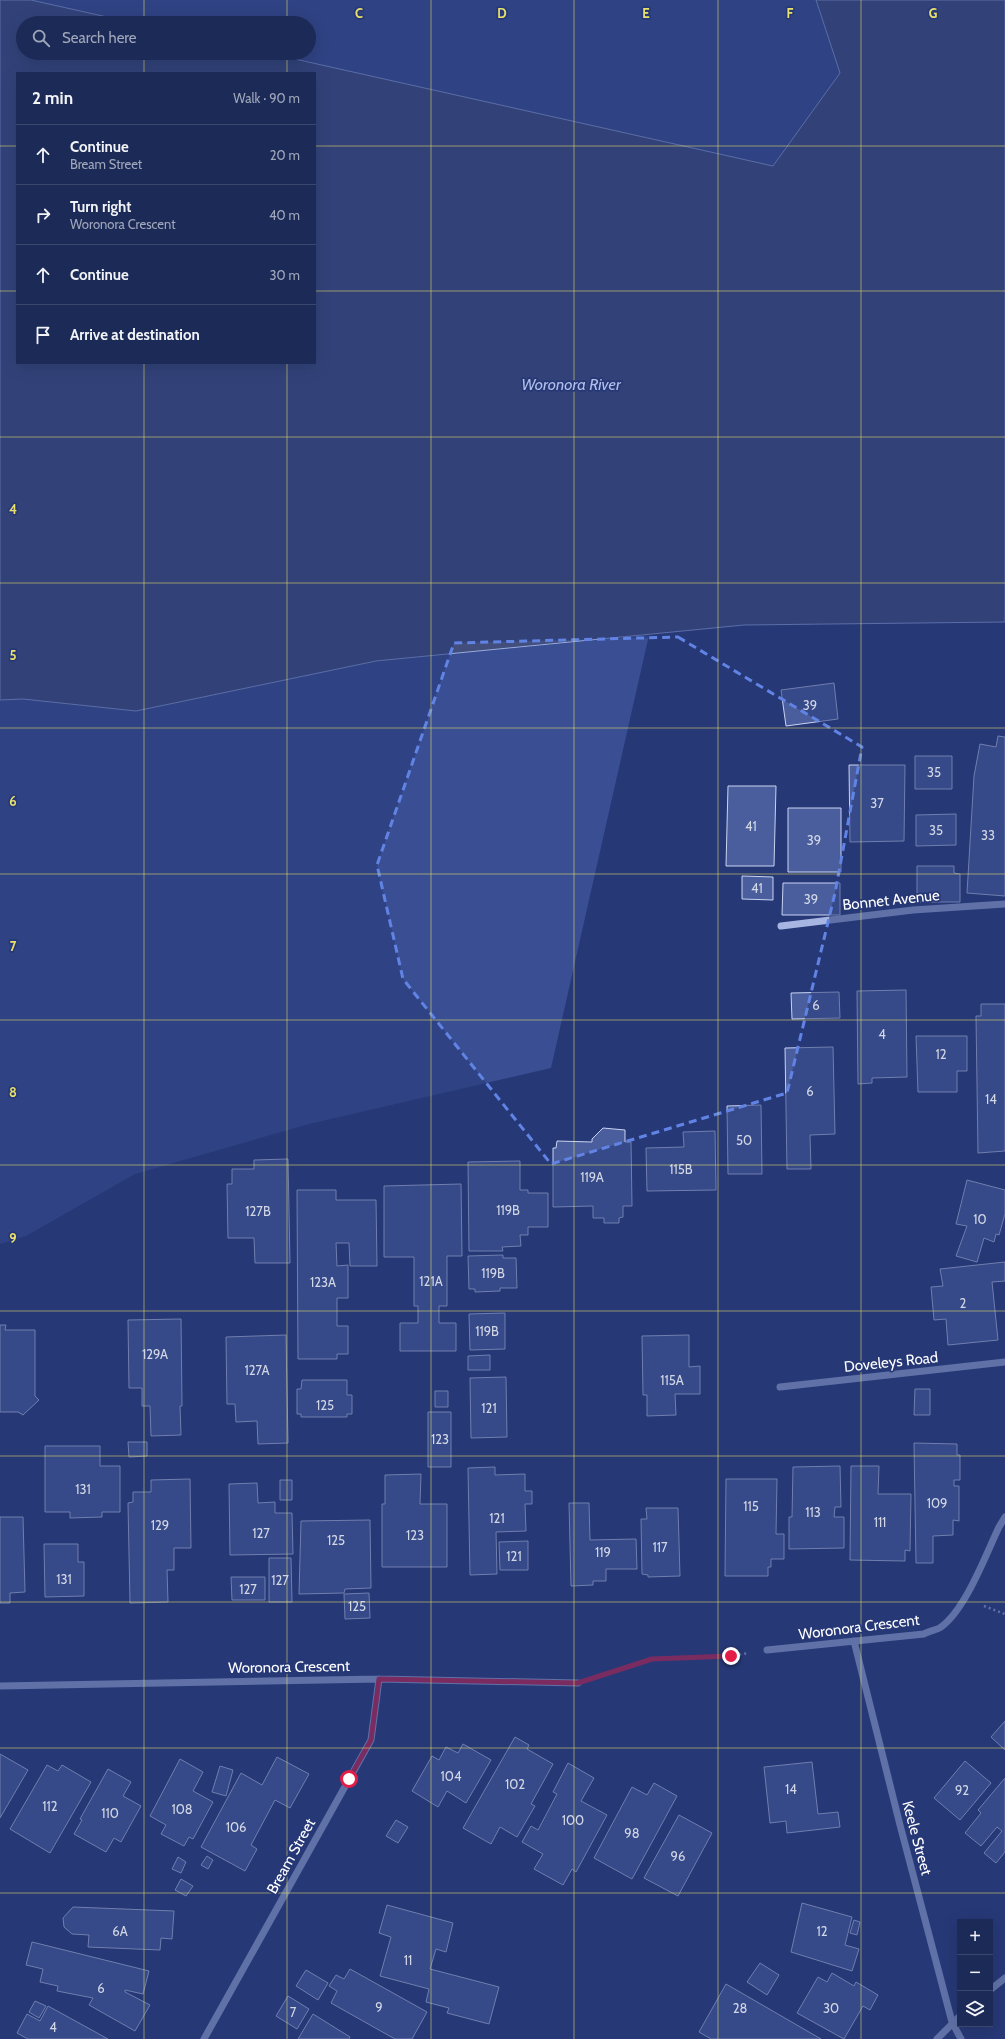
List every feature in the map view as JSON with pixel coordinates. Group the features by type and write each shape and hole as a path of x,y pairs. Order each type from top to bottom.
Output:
{"street":[{"name":"Bonnet Avenue","path":"781,926 913,910 1005,904"},
{"name":"Doveleys Road","path":"780,1387 1005,1362"},
{"name":"Woronora Crescent","path":"767,1650 924,1634 941,1627 953,1615 964,1599 998,1526 1005,1517"},
{"name":"Keele Street","path":"854,1641 900,1825 952,2022 961,2039"},
{"name":"Woronora Crescent","path":"0,1686 379,1679 578,1683"},
{"name":"Bream Street","path":"204,2039 371,1740 379,1679"},
{"path":"993,1988 1005,1978"},
{"path":"937,2039 957,2018"}],"path":[{"path":"578,1683 652,1659 731,1656"}],"highlighted area":[{"path":"678,637 862,747 835,893 787,1093 551,1164 403,979 377,865 454,643"}],"shaded area":[{"path":"31,0 816,0 840,73 773,166 299,60 316,60 316,16 103,16"},
{"path":"649,635 551,1068 309,1124 135,1174 26,1236 0,1244 0,700 23,699 136,711 376,661"}],"water":[{"name":"Woronora River","path":"0,0 31,0 103,16 16,16 16,60 299,60 773,166 840,73 816,0 1005,0 1005,622 744,625 376,661 136,711 23,699 0,700"}],"building":[{"path":"834,683 838,719 786,726 781,690"},
{"path":"998,736 1005,737 1005,896 967,893 974,776 980,744 996,747"},
{"path":"915,756 952,756 952,789 915,789"},
{"path":"849,765 905,765 904,841 850,842"},
{"path":"728,786 776,786 774,866 726,866"},
{"path":"788,808 841,808 841,872 788,872"},
{"path":"956,814 956,845 916,846 916,815"},
{"path":"917,866 954,866 954,873 960,874 960,902 917,902"},
{"path":"742,876 773,877 773,900 742,899"},
{"path":"783,883 840,883 840,915 782,915"},
{"path":"906,990 907,1077 872,1078 872,1083 858,1084 857,991"},
{"path":"839,992 840,1018 792,1019 791,993"},
{"path":"981,1004 1005,1004 1005,1151 978,1153 976,1016 981,1016"},
{"path":"916,1036 967,1036 967,1071 957,1071 957,1092 918,1092"},
{"path":"833,1047 835,1134 810,1135 811,1169 787,1169 785,1048"},
{"path":"761,1105 762,1174 728,1174 727,1106"},
{"path":"603,1128 625,1130 625,1142 631,1142 632,1206 623,1206 623,1217 619,1218 619,1223 604,1223 604,1218 593,1218 593,1206 553,1207 553,1148 556,1148 557,1141 592,1142 592,1139"},
{"path":"715,1131 716,1190 647,1191 646,1148 684,1147 683,1132"},
{"path":"288,1159 290,1263 255,1263 254,1238 228,1238 227,1184 232,1184 232,1169 254,1169 254,1160"},
{"path":"520,1161 520,1190 528,1190 528,1193 548,1193 548,1227 528,1227 528,1235 520,1235 521,1246 502,1247 503,1251 469,1251 468,1162"},
{"path":"967,1180 1005,1190 1005,1214 999,1235 996,1234 994,1242 984,1238 977,1262 956,1256 967,1226 956,1224"},
{"path":"461,1184 462,1256 447,1256 447,1306 439,1306 439,1323 456,1323 456,1351 400,1351 400,1323 418,1323 418,1306 414,1306 414,1257 384,1257 384,1186"},
{"path":"297,1190 336,1190 336,1200 376,1200 377,1266 350,1266 349,1243 336,1243 337,1266 348,1265 348,1298 337,1298 337,1326 348,1326 348,1354 337,1354 337,1359 298,1359"},
{"path":"503,1255 503,1258 516,1258 517,1288 500,1288 500,1291 475,1292 475,1289 469,1289 468,1256"},
{"path":"1005,1262 1005,1281 992,1282 998,1340 948,1345 946,1319 934,1320 931,1287 943,1286 940,1269"},
{"path":"505,1313 505,1349 470,1350 469,1314"},
{"path":"181,1319 181,1435 151,1436 150,1406 142,1406 142,1388 129,1388 128,1320"},
{"path":"0,1325 6,1325 5,1330 35,1330 35,1396 39,1400 23,1415 18,1412 0,1412"},
{"path":"286,1335 288,1443 258,1444 257,1421 236,1422 235,1404 227,1404 226,1337"},
{"path":"689,1335 689,1367 700,1366 700,1394 675,1394 676,1415 647,1416 647,1395 643,1395 642,1336"},
{"path":"490,1355 490,1370 468,1370 468,1356"},
{"path":"506,1377 507,1437 471,1438 470,1378"},
{"path":"302,1380 347,1380 347,1395 352,1395 352,1414 347,1414 347,1417 301,1417 301,1414 297,1414 297,1389 301,1389"},
{"path":"915,1389 930,1389 930,1415 914,1415"},
{"path":"435,1391 448,1391 448,1407 435,1407"},
{"path":"428,1412 451,1412 451,1467 428,1467"},
{"path":"128,1442 147,1442 147,1456 129,1457"},
{"path":"914,1443 957,1444 957,1455 960,1455 960,1480 954,1480 954,1486 959,1486 959,1521 953,1520 953,1535 933,1536 933,1563 916,1563"},
{"path":"45,1446 100,1446 100,1466 120,1466 120,1512 102,1512 102,1517 70,1518 70,1512 45,1512"},
{"path":"840,1466 841,1507 835,1507 834,1517 844,1517 844,1548 789,1549 789,1517 792,1517 793,1467"},
{"path":"851,1466 879,1466 878,1494 911,1494 910,1551 905,1550 905,1561 850,1560"},
{"path":"495,1467 495,1475 525,1474 525,1491 532,1491 532,1504 525,1504 526,1531 496,1532 497,1574 470,1575 468,1468"},
{"path":"421,1474 420,1504 447,1504 447,1567 382,1567 382,1504 385,1504 385,1475"},
{"path":"190,1479 191,1548 174,1548 174,1570 167,1570 168,1602 130,1603 128,1503 133,1502 133,1492 151,1492 151,1480"},
{"path":"726,1479 777,1479 776,1534 784,1534 784,1559 771,1559 771,1567 768,1567 768,1576 725,1576"},
{"path":"280,1480 292,1480 292,1500 280,1500"},
{"path":"257,1483 258,1503 275,1502 275,1513 292,1513 293,1554 230,1555 229,1484"},
{"path":"569,1503 589,1503 590,1540 636,1539 637,1569 606,1569 606,1581 593,1581 593,1585 571,1586"},
{"path":"646,1508 678,1508 680,1576 648,1577 648,1575 642,1574 641,1519 647,1519"},
{"path":"0,1517 23,1517 25,1592 10,1593 10,1603 0,1603"},
{"path":"370,1520 371,1588 345,1589 344,1593 299,1594 301,1521"},
{"path":"528,1541 528,1570 500,1570 499,1542"},
{"path":"44,1544 78,1544 78,1562 84,1562 84,1596 45,1597"},
{"path":"269,1558 291,1558 292,1602 269,1602"},
{"path":"231,1577 265,1577 265,1600 232,1600"},
{"path":"369,1593 370,1618 345,1619 344,1594"},
{"path":"1005,1721 1005,1750 991,1737"},
{"path":"515,1737 529,1745 527,1749 553,1764 531,1804 535,1806 517,1837 500,1827 491,1844 463,1828"},
{"path":"463,1744 491,1760 466,1803 447,1791 438,1807 412,1791 432,1756 439,1760 446,1747 458,1753"},
{"path":"0,1754 28,1770 0,1818"},
{"path":"277,1757 309,1774 290,1808 275,1800 251,1845 257,1849 245,1871 201,1847 241,1773 262,1785"},
{"path":"180,1759 203,1772 193,1791 213,1802 193,1839 189,1837 184,1846 161,1834 166,1825 150,1816"},
{"path":"965,1761 991,1783 960,1820 934,1798"},
{"path":"812,1762 818,1814 838,1812 840,1827 787,1833 786,1821 770,1823 764,1767"},
{"path":"568,1763 594,1778 581,1801 607,1815 576,1872 572,1869 563,1885 534,1869 543,1854 522,1842 531,1826 538,1830 557,1794 553,1792"},
{"path":"47,1765 58,1771 62,1765 91,1782 50,1853 10,1829"},
{"path":"220,1766 233,1770 226,1796 212,1792"},
{"path":"108,1769 131,1782 123,1796 141,1806 121,1842 114,1838 106,1852 74,1834 82,1820 80,1819"},
{"path":"1005,1778 1005,1852 996,1863 984,1853 1002,1831 997,1827 981,1846 965,1833 981,1813 978,1810"},
{"path":"654,1783 677,1796 632,1879 594,1858 632,1787 647,1795"},
{"path":"679,1815 712,1833 678,1896 644,1878"},
{"path":"396,1820 408,1827 398,1843 386,1836"},
{"path":"207,1856 213,1860 208,1869 201,1865"},
{"path":"178,1857 186,1862 181,1873 172,1869"},
{"path":"181,1879 193,1886 186,1896 175,1890"},
{"path":"802,1903 852,1917 845,1945 859,1949 852,1971 791,1952"},
{"path":"387,1905 453,1923 446,1952 436,1949 430,1969 499,1987 489,2024 447,2013 449,2008 426,2002 429,1989 380,1976 391,1937 379,1933"},
{"path":"73,1907 174,1911 172,1939 161,1938 160,1950 88,1947 89,1935 72,1934 64,1927 63,1918"},
{"path":"854,1920 860,1922 857,1935 850,1933"},
{"path":"32,1942 149,1971 143,1994 125,1990 125,1992 150,2005 135,2031 89,2005 93,1998 57,1991 58,1986 40,1982 43,1969 26,1965"},
{"path":"760,1963 779,1975 767,1995 747,1982"},
{"path":"350,1969 427,2012 412,2039 395,2039 331,2003 337,1991 329,1986 336,1975 344,1979"},
{"path":"306,1970 328,1983 318,2000 296,1986"},
{"path":"832,1973 854,1986 856,1982 878,1995 870,2010 863,2006 844,2039 797,2013 818,1977 827,1982"},
{"path":"726,1984 821,2039 711,2039 699,2032"},
{"path":"288,1996 309,2009 297,2029 276,2016"},
{"path":"35,2001 46,2006 39,2018 29,2012"},
{"path":"48,2006 108,2039 28,2039 17,2033 27,2014 40,2021"},
{"path":"313,2014 350,2037 349,2039 298,2039"}],"route":[{"path":"349,1779 371,1740 379,1679 578,1683 652,1659 731,1656"}]}
